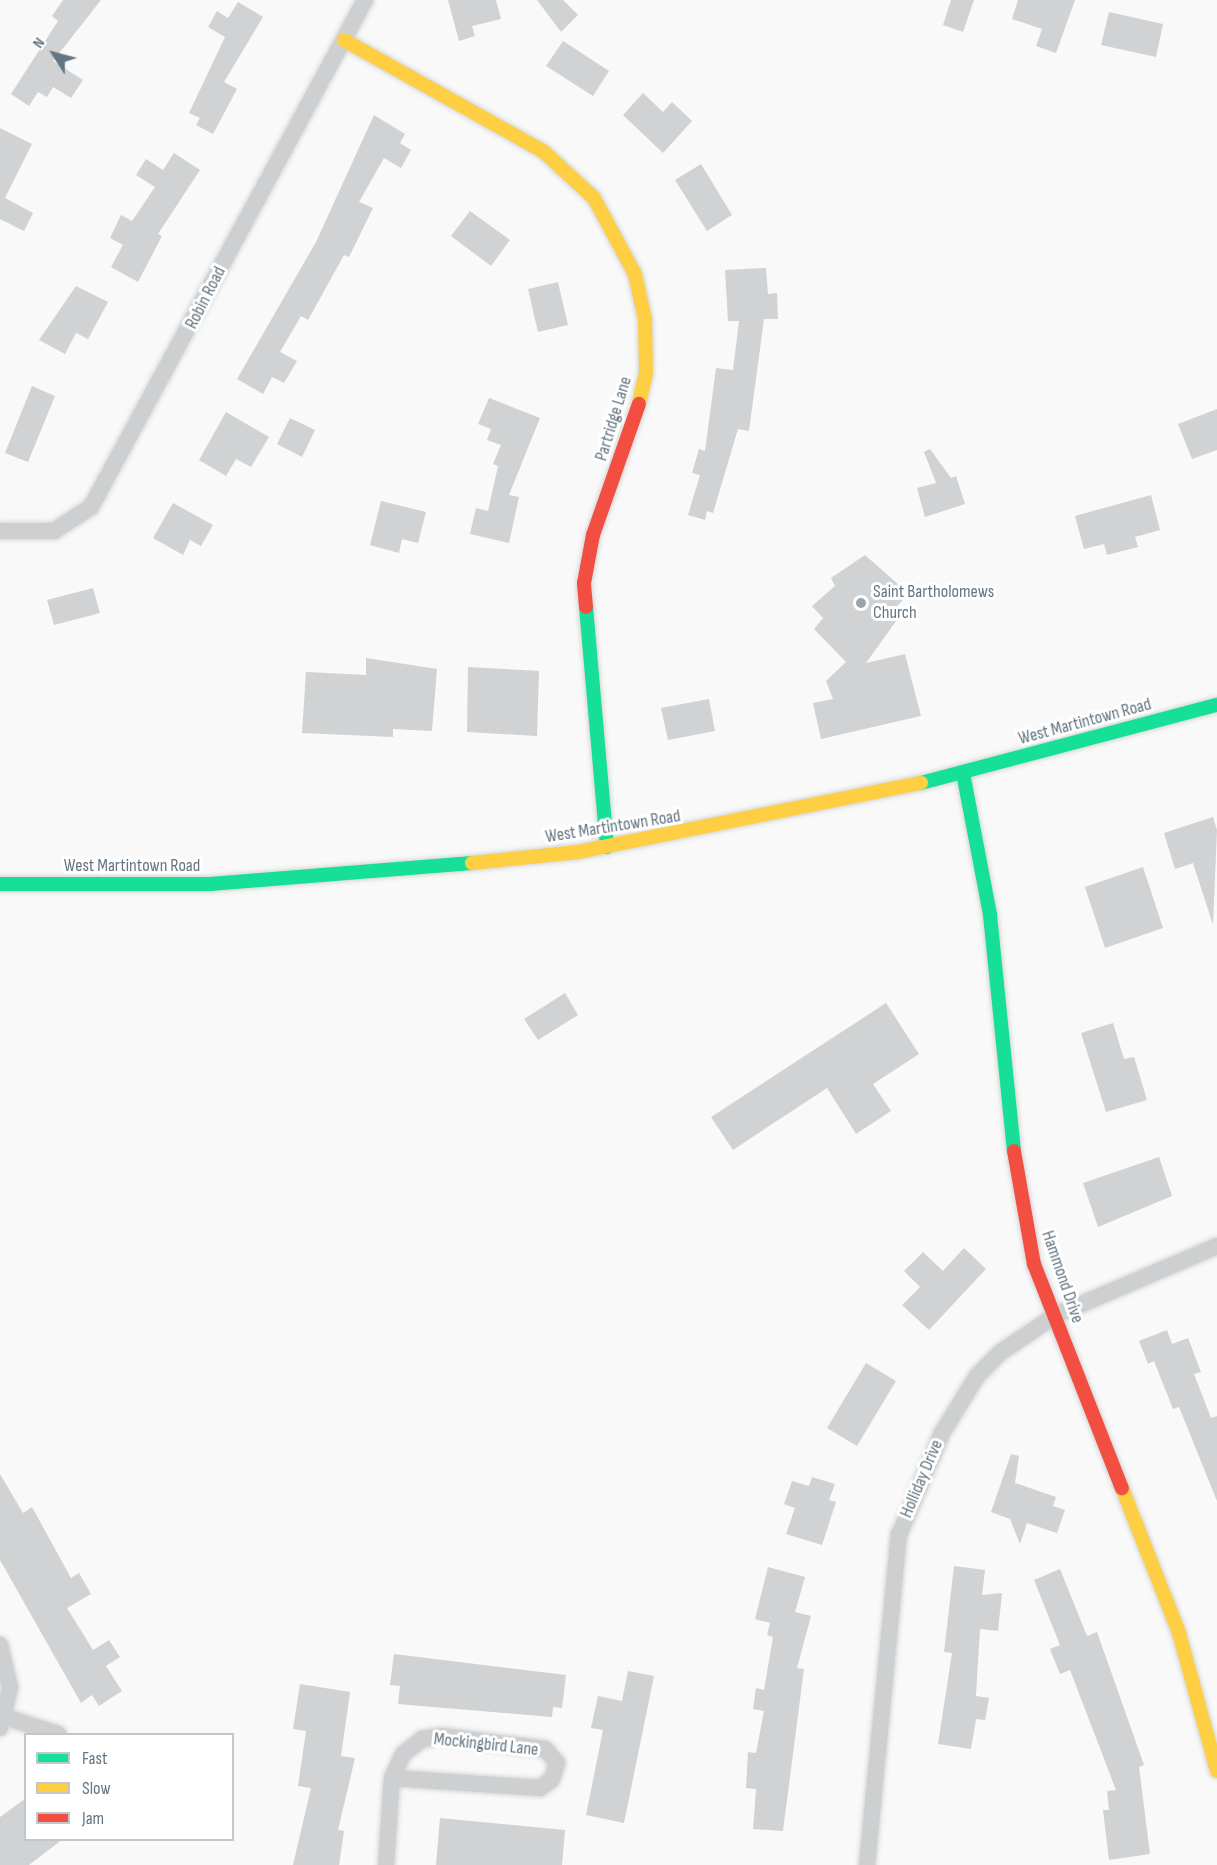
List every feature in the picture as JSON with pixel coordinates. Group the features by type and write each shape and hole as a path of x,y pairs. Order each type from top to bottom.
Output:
{"street":[{"name":"Robin Road","path":"0,531 54,531 91,507 127,450 364,0"},
{"name":"Partridge Lane","path":"344,40 544,152 594,198 635,274 645,319 646,373 634,426 593,536 584,583 607,847"},
{"name":"West Martintown Road","path":"0,884 210,884 348,876 607,847 734,826 963,773 1217,705"},
{"name":"Hammond Drive","path":"963,773 990,915 1020,1199 1034,1264 1056,1315 1179,1633 1217,1771"},
{"name":"Holliday Drive","path":"867,1865 898,1535 929,1457 977,1376 1001,1352 1056,1315 1217,1246"},
{"path":"0,1645 10,1688 3,1722 53,1733"},
{"name":"Mockingbird Lane","path":"386,1865 392,1778 413,1745 441,1736 545,1749 557,1763 552,1779 540,1788 392,1778"}],"building":[{"path":"63,0 101,0 53,61 83,80 71,98 53,87 47,97 38,92 29,106 11,94 58,21 52,16"},
{"path":"448,0 496,0 501,19 472,26 475,36 459,41"},
{"path":"537,0 563,0 578,15 561,32"},
{"path":"951,0 974,0 963,32 943,25"},
{"path":"1018,0 1075,0 1056,53 1036,46 1042,29 1012,19"},
{"path":"238,2 263,17 224,82 237,89 213,134 196,125 200,118 189,113 225,37 208,27 217,11 228,18"},
{"path":"1109,12 1163,24 1156,57 1101,45"},
{"path":"563,41 609,71 593,96 546,66"},
{"path":"643,93 663,112 672,102 692,121 663,153 623,115"},
{"path":"374,115 405,134 400,143 411,150 401,168 384,158 359,202 373,208 349,257 344,255 308,320 301,316 280,352 297,361 284,383 272,377 263,394 237,379 316,242"},
{"path":"0,128 32,144 5,198 33,213 24,231 0,219"},
{"path":"174,153 200,170 158,234 162,236 138,282 111,267 123,245 110,238 121,215 132,221 155,187 136,175 146,159 163,170"},
{"path":"701,164 732,215 707,231 675,180"},
{"path":"470,211 510,240 491,266 451,236"},
{"path":"766,268 768,294 777,293 778,319 764,319 749,431 738,429 713,513 707,511 705,520 688,515 700,475 692,473 699,449 705,451 716,368 733,370 739,321 728,321 725,270"},
{"path":"558,282 568,325 538,332 528,289"},
{"path":"76,286 108,302 88,339 76,333 65,354 39,340"},
{"path":"32,386 55,396 28,462 5,453"},
{"path":"489,398 540,418 509,495 519,497 509,543 470,534 476,508 488,511 498,466 493,464 501,445 487,440 491,429 478,424"},
{"path":"1217,409 1217,450 1192,459 1178,424"},
{"path":"226,412 269,437 251,467 236,459 226,476 199,460"},
{"path":"290,418 315,430 302,457 277,444"},
{"path":"930,449 951,478 956,476 965,504 925,517 917,488 936,483 924,452"},
{"path":"1151,495 1160,530 1135,537 1138,547 1107,555 1104,544 1084,549 1075,516"},
{"path":"381,501 426,512 418,543 402,539 399,553 370,545"},
{"path":"173,503 213,525 201,546 190,540 183,555 153,538"},
{"path":"865,555 899,585 904,599 893,610 899,617 866,663 905,654 921,716 821,739 813,703 833,699 826,681 846,662 814,629 823,618 812,606 835,586 831,578"},
{"path":"93,588 100,613 54,625 47,600"},
{"path":"366,658 437,669 432,731 393,729 393,737 302,733 306,672 366,675"},
{"path":"468,667 539,671 537,736 467,732"},
{"path":"709,699 715,731 668,740 661,708"},
{"path":"1213,817 1217,830 1213,925 1193,863 1175,869 1164,833"},
{"path":"1143,867 1163,928 1105,948 1085,887"},
{"path":"565,993 578,1015 538,1040 524,1019"},
{"path":"886,1003 919,1054 873,1084 891,1111 856,1134 827,1088 733,1150 711,1117"},
{"path":"1113,1023 1124,1059 1134,1057 1147,1100 1106,1112 1081,1033"},
{"path":"1159,1157 1172,1196 1098,1227 1083,1183"},
{"path":"964,1248 986,1269 929,1330 902,1305 920,1287 904,1271 923,1252 943,1271"},
{"path":"1167,1330 1172,1344 1188,1338 1201,1372 1194,1374 1211,1418 1217,1416 1217,1501 1179,1407 1173,1409 1154,1361 1148,1364 1139,1341"},
{"path":"866,1363 896,1381 857,1446 827,1428"},
{"path":"1011,1454 1019,1456 1015,1483 1056,1497 1053,1506 1065,1510 1057,1533 1027,1523 1020,1544 1010,1519 991,1512"},
{"path":"0,1474 23,1513 32,1507 71,1578 79,1573 91,1594 67,1608 93,1650 109,1640 120,1657 106,1666 122,1691 99,1706 92,1695 81,1703 0,1560"},
{"path":"812,1477 835,1484 829,1500 836,1502 822,1545 786,1534 795,1508 784,1504 792,1481 809,1486"},
{"path":"954,1566 985,1570 982,1595 1002,1593 998,1631 980,1629 976,1696 989,1698 985,1720 976,1719 971,1749 938,1744 952,1653 944,1652"},
{"path":"768,1567 805,1577 795,1612 811,1616 797,1668 804,1669 783,1831 753,1829 756,1789 746,1788 748,1752 756,1753 764,1711 753,1709 756,1688 764,1690 773,1637 767,1635 770,1623 755,1619"},
{"path":"1060,1569 1087,1636 1097,1632 1144,1765 1139,1767 1150,1854 1109,1860 1103,1810 1109,1810 1107,1791 1116,1790 1070,1670 1060,1674 1050,1649 1060,1645 1034,1580"},
{"path":"394,1654 566,1675 562,1708 553,1707 552,1717 398,1704 400,1686 390,1685"},
{"path":"628,1671 654,1676 624,1823 586,1815 603,1730 591,1728 598,1696 622,1701"},
{"path":"300,1684 350,1692 341,1756 355,1758 338,1830 344,1831 339,1865 293,1865 311,1788 298,1786 306,1731 293,1729"},
{"path":"24,1799 24,1841 60,1841 29,1865 0,1865 0,1817"},
{"path":"440,1818 565,1830 562,1865 436,1865"}],"traffic: fast":[{"path":"586,607 607,847"},
{"path":"921,783 1217,705"},
{"path":"963,773 990,915 1014,1151"},
{"path":"0,884 210,884 472,863"}],"traffic: slow":[{"path":"344,40 544,152 594,198 635,274 645,319 646,373 639,404"},
{"path":"472,863 578,852 921,783"},
{"path":"1122,1488 1179,1633 1217,1771"}],"traffic: jam":[{"path":"586,607 584,583 593,535 639,404"},
{"path":"1014,1151 1034,1264 1122,1488"}],"place":[{"name":"Saint Bartholomews Church","path":"861,603"}]}
